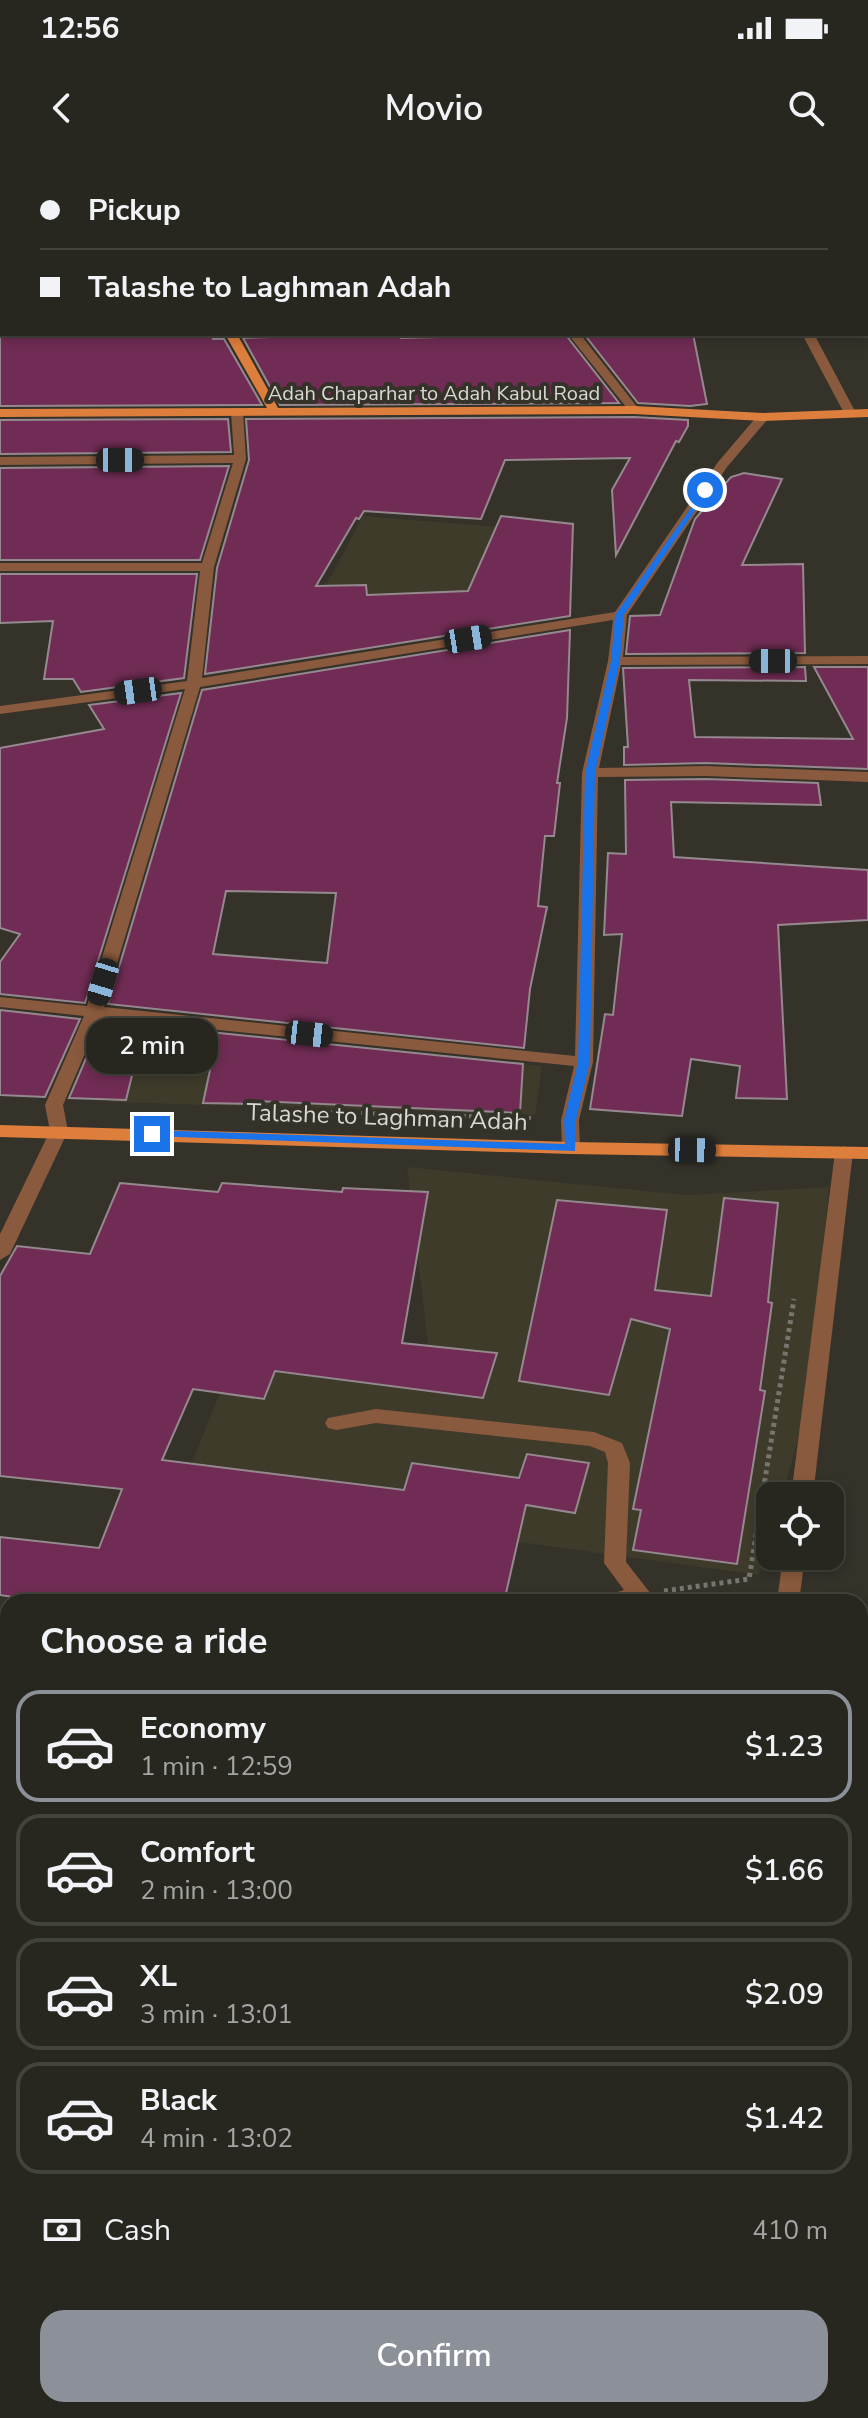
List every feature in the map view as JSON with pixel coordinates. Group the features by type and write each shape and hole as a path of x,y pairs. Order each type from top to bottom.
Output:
{"main road":[{"path":"232,336 274,411"},
{"name":"Adah Chaparhar to Adah Kabul Road","path":"0,413 634,410 763,417 868,413"},
{"name":"Talashe to Laghman Adah","path":"0,1131 571,1148 868,1153"}],"street":[{"path":"576,336 634,410"},
{"path":"809,336 850,413"},
{"path":"0,1254 59,1131 54,1105 94,1012 194,684 207,567 240,459 237,412"},
{"path":"571,1148 570,1120 584,1062 590,773 615,661 620,615 722,465 763,417"},
{"path":"0,461 240,459"},
{"path":"0,567 207,567"},
{"path":"0,710 194,684 620,615"},
{"path":"615,661 868,660"},
{"path":"590,773 706,771 868,777"},
{"path":"0,1002 584,1062"},
{"path":"804,1482 844,1152"},
{"path":"336,1423 376,1416 594,1439 614,1448 619,1463 615,1563 640,1594"},
{"path":"789,1594 792,1570"}],"path":[{"path":"287,1111 570,1120"},
{"path":"640,1594 749,1579 796,1284"}],"shaded area":[{"path":"363,516 500,527 485,591 315,599 332,575"},
{"path":"132,1026 542,1066 535,1115 110,1102"},
{"path":"407,1167 686,1195 829,1187 807,1408 786,1482 756,1482 756,1570 760,1570 759,1575 179,1495 247,1325 428,1345"}],"building":[{"path":"0,336 212,336 213,339 224,339 262,405 0,406"},
{"path":"567,336 619,403 280,405 243,338"},
{"path":"586,336 693,336 707,404 638,403"},
{"path":"634,417 688,420 688,426 679,442 676,441 616,555 612,490 630,458 505,460 481,519 364,511 359,519 356,518 316,586 366,585 367,595 468,591 501,516 573,524 570,616 205,674 217,568 249,460 246,419"},
{"path":"228,419 231,452 0,454 0,420"},
{"path":"229,466 200,560 0,560 0,468"},
{"path":"744,473 782,479 742,565 803,564 805,653 626,654 630,616 660,615 695,519 731,477"},
{"path":"0,574 197,574 184,678 81,692 73,679 44,679 53,621 0,623"},
{"path":"570,630 567,718 557,783 560,783 554,836 545,836 538,906 547,907 530,989 524,1048 108,1004 202,690","holes":["226,891 336,893 327,963 213,954"]},
{"path":"805,667 806,681 689,680 695,737 853,739 814,667 868,667 868,769 706,763 624,765 624,747 628,747 623,668"},
{"path":"181,693 85,1003 0,994 0,962 20,934 0,928 0,748 104,729 89,705"},
{"path":"625,780 818,783 821,805 671,802 674,857 868,870 868,920 778,925 787,1099 736,1098 740,1066 691,1059 682,1116 590,1109 605,1014 613,1015 622,934 604,935 608,853 626,854"},
{"path":"0,1010 80,1019 45,1097 0,1095"},
{"path":"102,1021 523,1064 520,1113 257,1101 257,1104 203,1103 212,1061 136,1059 126,1100 69,1098"},
{"path":"120,1183 218,1192 222,1183 342,1192 343,1188 428,1192 402,1343 497,1353 483,1398 275,1371 264,1399 193,1389 162,1460 404,1490 412,1463 519,1478 527,1454 589,1463 575,1513 526,1505 506,1594 0,1594 0,1537 99,1548 122,1489 0,1476 0,1276 17,1246 90,1254"},
{"path":"724,1198 778,1203 768,1302 772,1303 760,1390 765,1391 737,1564 633,1550 641,1510 633,1509 670,1329 631,1319 609,1395 519,1381 557,1200 667,1210 655,1290 711,1296"}],"route":[{"path":"152,1134 571,1148 570,1120 584,1062 589,941 590,773 615,661 620,615 705,490"}]}
